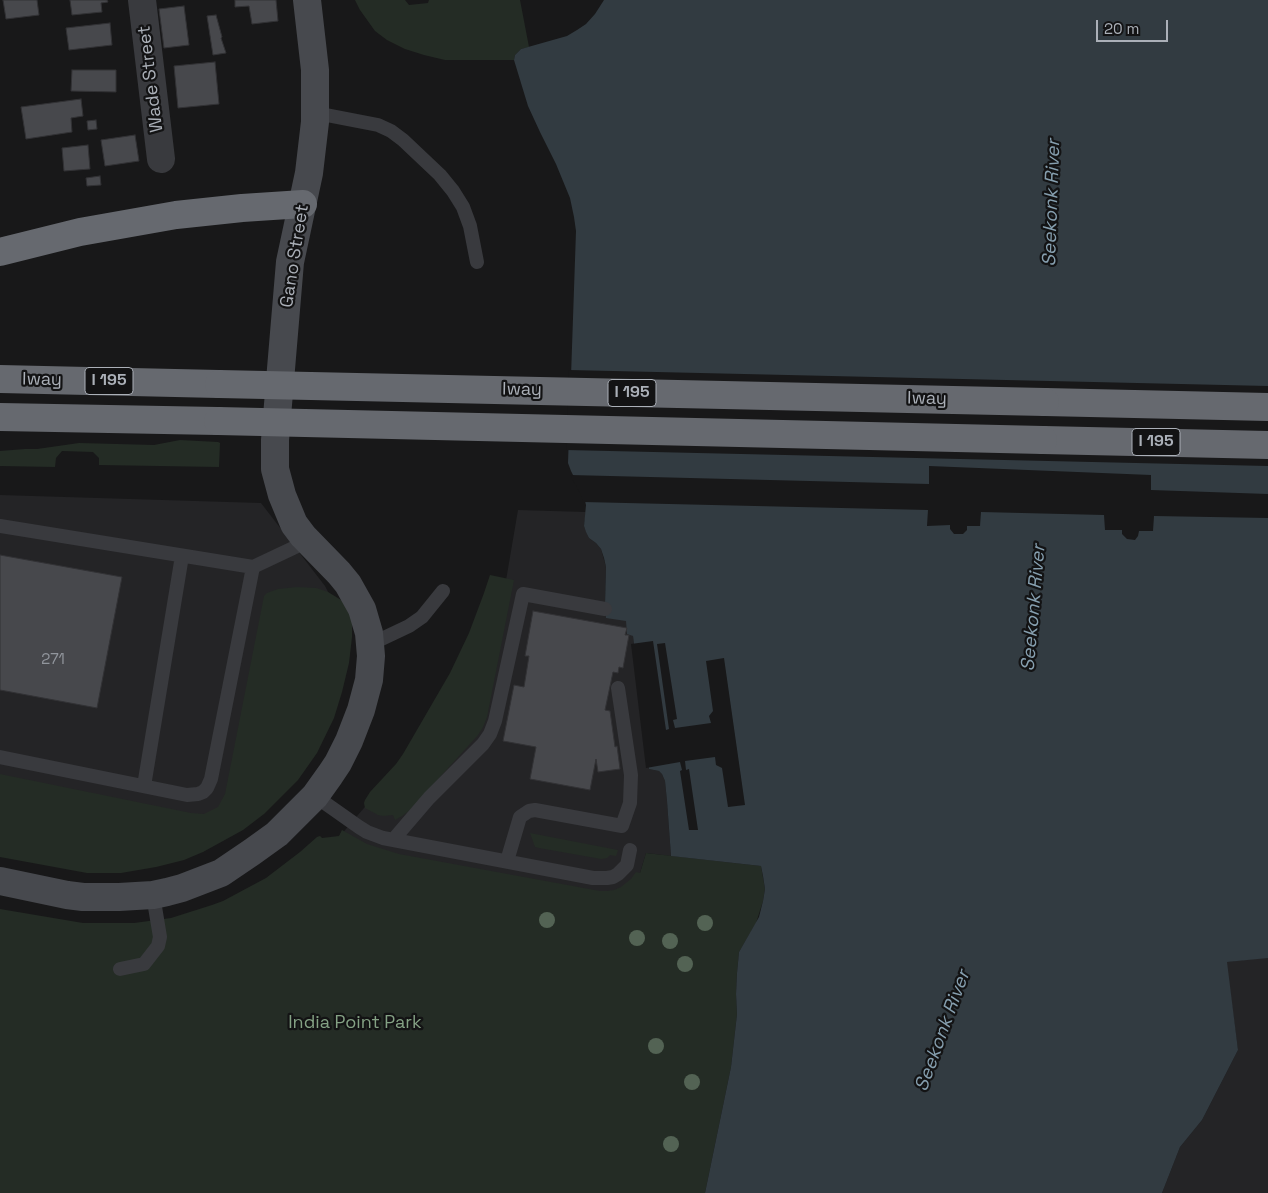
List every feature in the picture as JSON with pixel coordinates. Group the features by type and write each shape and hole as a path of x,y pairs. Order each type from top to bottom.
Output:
{"highway":[{"path":"0,252 95,229 176,215 303,204"},
{"name":"Iway","path":"0,379 1268,407"},
{"name":"I 195","path":"0,417 218,420 1268,445"}],"street":[{"name":"Wade Street","path":"142,0 161,159"},
{"name":"Gano Street","path":"0,881 83,897 153,895 182,888 221,872 277,834 315,796 338,763 356,726 366,695 371,656 369,633 362,609 356,596 339,572 294,524 288,512 277,477 275,459 290,262 311,164 316,113 315,70 307,0"}],"lane":[{"path":"316,113 378,125 391,131 403,140 440,175 463,207 470,226 477,262"},
{"path":"0,526 253,567 308,541"},
{"path":"144,786 182,556"},
{"path":"0,757 187,795 203,792 209,784 253,567"},
{"path":"371,644 409,626 422,617 443,591"},
{"path":"393,840 429,798 483,744 490,734 495,721 523,594 605,609"},
{"path":"507,861 520,817 529,811 534,810 622,826 630,803 632,776 618,688"},
{"path":"315,796 367,832 393,840 593,878 613,877 627,865 630,850"},
{"path":"120,969 144,964 158,946 160,937 153,895"}],"shaded area":[{"path":"0,495 261,503 325,586 338,611 211,835 0,829"},
{"path":"518,510 586,512 584,526 589,538 601,549 606,567 605,604 627,621 633,636 649,769 659,771 665,781 671,856 646,853 636,886 616,900 387,857 340,836 429,732 495,645"},
{"path":"1268,958 1268,1193 1162,1193 1180,1147 1202,1120 1238,1050 1226,962"}],"green space":[{"path":"355,0 405,0 409,5 428,3 429,0 520,0 529,47 521,49 515,55 514,60 445,60 424,55 405,49 387,40 375,31"},
{"path":"180,440 220,443 219,467 99,465 99,458 93,452 62,451 56,458 55,467 0,466 0,451 37,449 79,443 154,445"},
{"path":"490,575 514,580 487,717 483,727 478,735 410,810 395,820 393,815 378,815 365,808 365,800 403,754 450,673 469,633"},
{"path":"316,588 328,592 346,603 352,615 349,663 334,718 317,753 298,780 264,814 243,830 184,860 121,873 87,873 0,857 0,774 191,813 204,814 218,807 225,794 264,596 278,589"},
{"name":"India Point Park","path":"342,830 367,844 399,854 600,891 614,890 621,887 636,872 640,873 646,853 761,866 765,889 763,901 756,923 739,952 736,994 737,1014 731,1067 705,1193 0,1193 0,909 83,923 134,923 171,918 223,901 266,878 317,837 339,836"},
{"path":"530,833 618,850 616,856 610,855 607,858 601,859 539,848 535,847"}],"water":[{"name":"Seekonk River","path":"604,0 1268,0 1268,958 1227,962 1238,1050 1202,1120 1180,1147 1162,1193 705,1193 731,1067 737,1014 736,994 739,952 759,917 765,889 763,876 761,866 671,856 665,781 659,771 649,769 633,636 627,634 626,621 606,618 606,567 604,558 601,549 589,538 586,532 584,526 586,505 584,497 568,463 576,231 574,217 570,198 556,164 528,106 514,60 515,55 521,49 567,36 586,24"}],"pier":[{"path":"569,370 1268,386 1268,466 566,450"},
{"path":"929,466 1151,475 1151,490 1268,494 1268,518 1154,516 1153,531 1139,531 1135,540 1127,539 1122,534 1122,530 1105,530 1104,515 981,512 980,526 967,526 967,530 963,534 954,534 950,529 950,525 927,526 928,510 583,502 570,475 929,484"},
{"path":"653,641 666,730 669,729 657,644 665,643 677,719 673,720 675,728 711,723 709,716 713,711 706,661 724,658 745,805 728,807 722,768 716,765 715,757 685,761 686,770 689,769 698,830 689,830 680,762 646,768 631,644"}],"building":[{"path":"3,0 37,0 39,15 6,19"},
{"path":"70,0 107,0 108,2 101,3 102,12 72,15"},
{"path":"235,0 276,0 278,21 252,24 249,6 235,7"},
{"path":"184,6 189,45 164,48 159,9"},
{"path":"216,15 226,53 213,55 207,16"},
{"path":"110,23 112,45 69,50 66,28"},
{"path":"215,62 219,104 178,108 174,66"},
{"path":"72,70 116,70 116,92 71,91"},
{"path":"81,99 83,116 71,118 72,132 26,139 21,107"},
{"path":"96,120 97,129 88,130 87,121"},
{"path":"135,135 139,161 105,166 101,140"},
{"path":"88,145 90,169 64,171 62,148"},
{"path":"100,176 101,185 87,186 86,178"},
{"path":"0,555 122,577 97,708 0,690"},
{"path":"533,611 627,628 625,635 629,635 623,668 619,667 618,673 613,672 605,710 610,711 620,769 598,772 596,759 590,790 530,779 536,747 503,741 514,685 524,687 529,656 525,656"}]}
